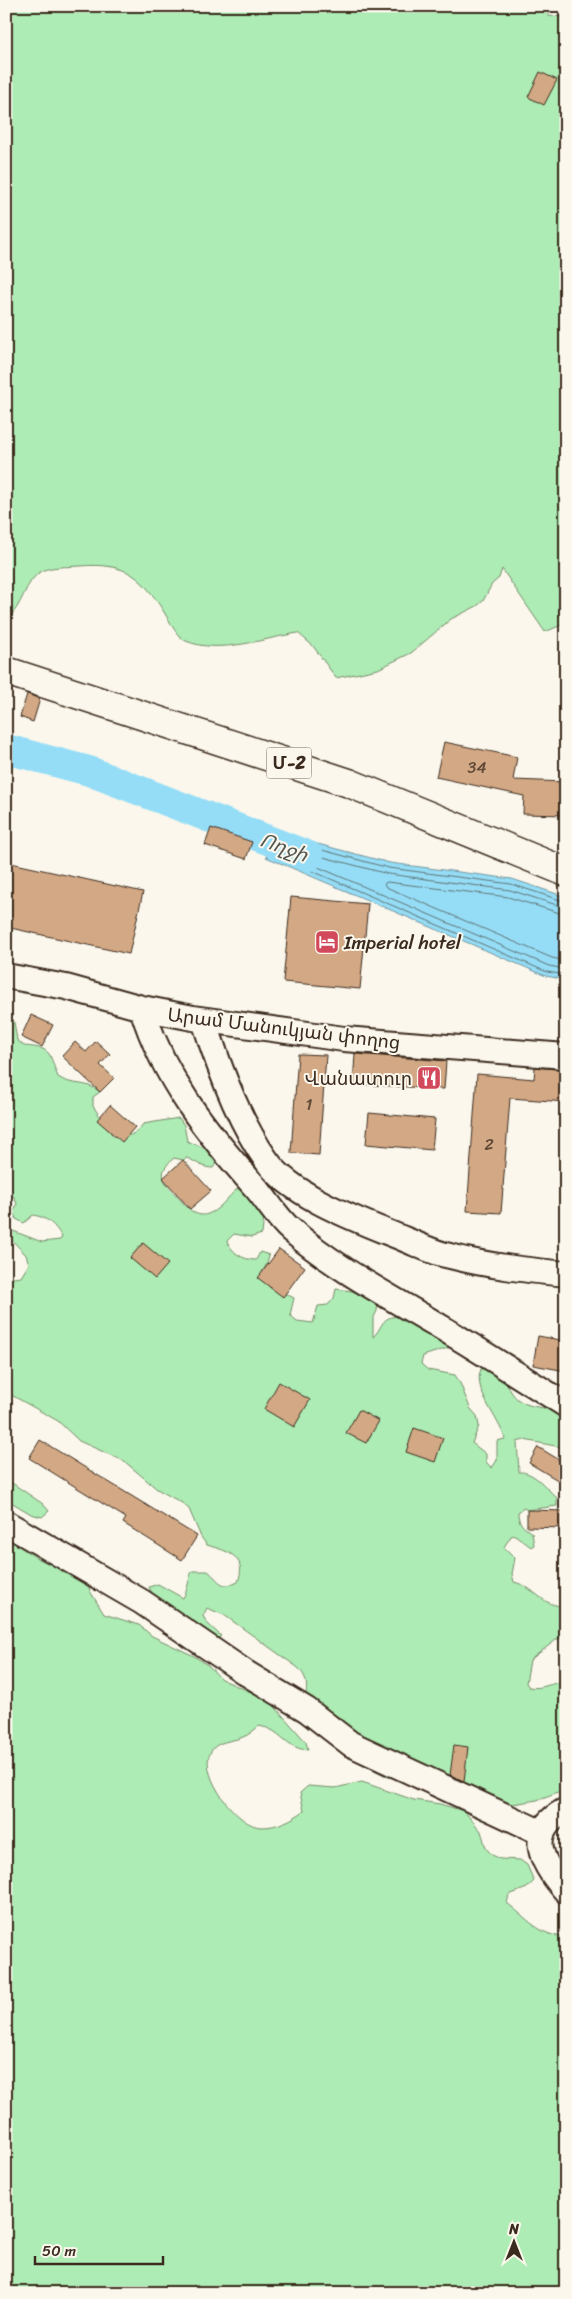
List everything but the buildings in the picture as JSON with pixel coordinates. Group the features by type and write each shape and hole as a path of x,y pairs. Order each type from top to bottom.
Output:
{"highway":[{"name":"Մ-2","path":"6,671 349,783 566,872"}],"street":[{"name":"Արամ Մանուկյան փողոց","path":"6,976 66,987 142,1008 204,1020 344,1039 566,1056"},
{"path":"142,1008 155,1044 193,1112 212,1138 289,1228 329,1260 566,1405"},
{"path":"204,1020 219,1069 247,1125 267,1162 292,1185 330,1207 447,1256 504,1268 566,1274"},
{"path":"6,1523 142,1602 246,1673 307,1710 351,1744 542,1832"},
{"path":"566,1810 553,1817 542,1832 542,1860 566,1891"}],"green space":[{"path":"6,6 554,6 548,16 566,17 566,623 545,632 502,569 499,578 492,584 483,601 451,619 411,653 378,669 336,678 313,646 298,633 227,646 199,645 186,641 177,634 158,603 142,582 133,575 110,567 97,565 60,567 42,571 31,581 16,609 6,619"},
{"path":"6,1015 14,1022 17,1040 24,1046 41,1048 48,1053 58,1077 69,1082 90,1086 100,1092 93,1097 93,1106 113,1136 123,1137 131,1135 143,1124 179,1118 184,1125 187,1141 204,1148 218,1161 213,1168 209,1168 187,1158 183,1160 174,1158 165,1168 163,1177 165,1182 186,1207 194,1213 203,1215 213,1212 244,1185 264,1217 262,1234 252,1237 234,1234 227,1241 238,1255 247,1259 256,1260 260,1252 269,1255 267,1264 262,1272 267,1285 294,1298 290,1315 297,1321 313,1323 318,1306 328,1305 334,1298 336,1289 352,1291 378,1302 377,1311 373,1319 373,1337 385,1320 399,1316 451,1347 423,1356 421,1364 428,1370 455,1375 470,1408 477,1416 479,1426 472,1443 486,1454 486,1462 492,1468 497,1460 497,1441 505,1439 483,1395 479,1377 481,1369 490,1369 502,1375 511,1391 525,1404 566,1413 566,1448 524,1440 517,1442 519,1472 530,1474 540,1481 557,1498 557,1506 527,1510 524,1508 518,1512 522,1524 532,1533 534,1545 531,1547 515,1535 511,1536 504,1547 515,1558 512,1574 514,1582 528,1588 550,1603 566,1606 566,1635 556,1640 530,1660 526,1683 529,1687 534,1688 566,1681 566,1789 537,1800 507,1805 388,1777 344,1755 305,1702 307,1687 304,1675 297,1667 224,1615 207,1608 203,1616 207,1623 221,1636 214,1642 153,1596 149,1587 158,1584 183,1598 192,1571 208,1571 224,1585 238,1582 240,1566 238,1560 228,1552 207,1545 201,1537 189,1509 157,1489 124,1461 79,1441 58,1421 6,1392 6,1279 21,1277 29,1264 26,1255 9,1237 9,1232 13,1231 42,1242 60,1240 62,1237 53,1225 42,1218 33,1215 24,1223 16,1219 13,1212 17,1205 15,1198 6,1189"},
{"path":"6,1479 43,1504 49,1511 42,1517 31,1514 6,1499"},
{"path":"6,1538 37,1558 87,1582 90,1591 104,1614 139,1625 152,1636 194,1656 209,1666 221,1679 269,1700 306,1742 308,1750 300,1749 288,1743 273,1731 259,1726 239,1739 220,1744 213,1749 208,1763 210,1774 223,1799 242,1819 252,1825 262,1827 279,1824 304,1811 300,1793 308,1786 335,1788 362,1782 414,1800 440,1804 464,1811 481,1831 486,1848 492,1855 501,1859 520,1860 527,1865 534,1881 527,1888 509,1895 507,1903 541,1930 566,1937 566,2293 6,2293"}],"water":[{"path":"276,833 390,863 512,879 566,897 566,980 546,976 266,857"}],"waterway":[{"name":"Ողջի","path":"6,749 89,771 309,856"}],"place":[{"name":"Imperial hotel","path":"327,942"},
{"name":"Վանատուր","path":"429,1078"}]}
